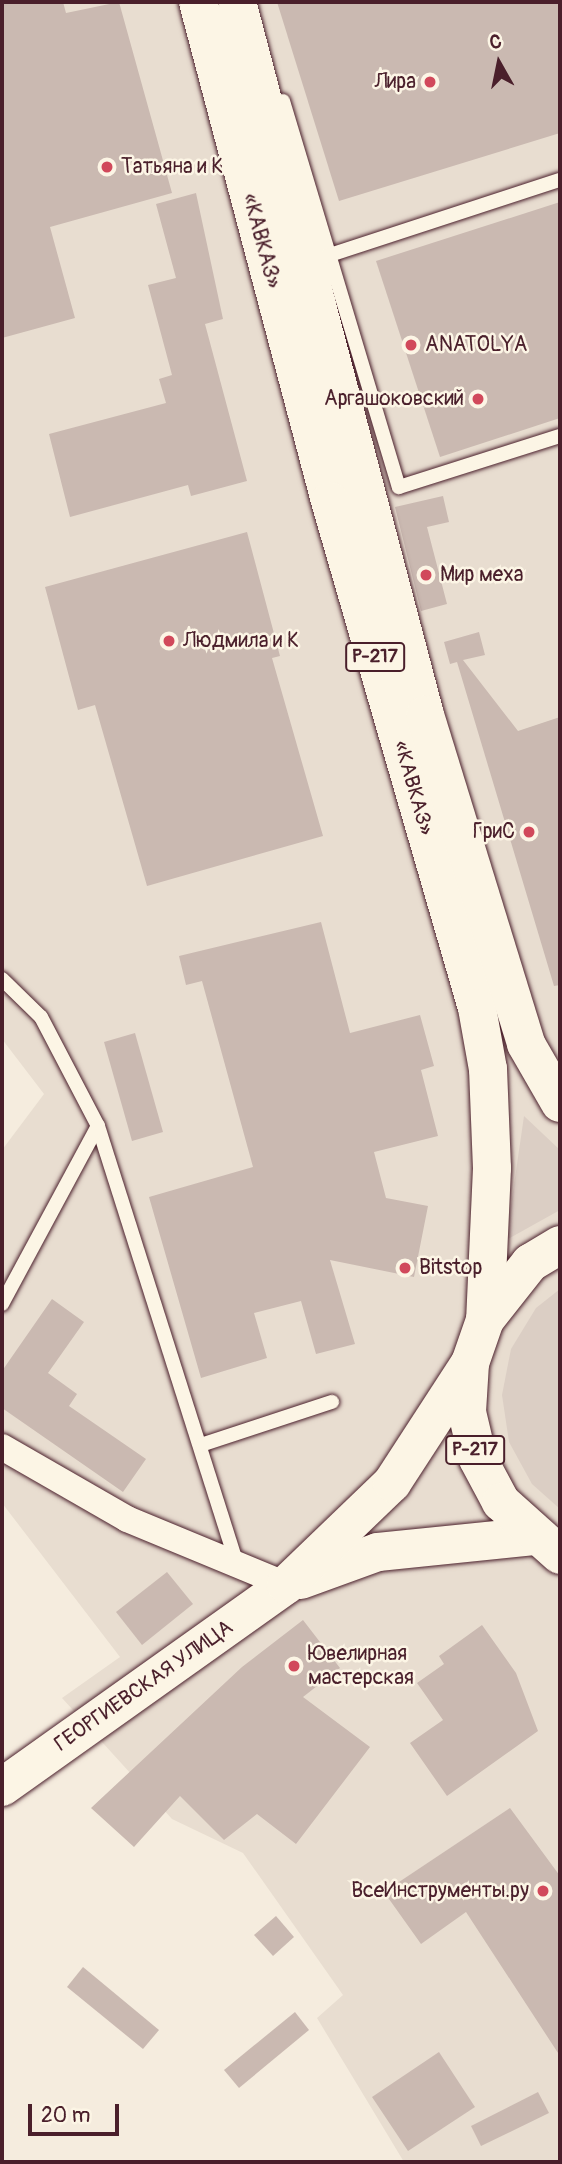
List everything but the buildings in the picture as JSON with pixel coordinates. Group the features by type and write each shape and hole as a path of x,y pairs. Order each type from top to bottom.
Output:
{"main road":[{"name":"«КАВКАЗ»","path":"198,2 330,501 477,1008 488,1069 492,1168 485,1320 470,1363 467,1412 478,1459 501,1502 553,1548"},
{"name":"«КАВКАЗ»","path":"237,2 425,715 526,1044 560,1103"},
{"path":"485,1320 530,1263 560,1245"},
{"path":"286,1585 392,1483 470,1363"},
{"path":"286,1585 379,1552 553,1548"},
{"name":"ГЕОРГИЕВСКАЯ УЛИЦА","path":"2,1787 286,1585"}],"street":[{"path":"2,1447 127,1519 286,1585"}],"lane":[{"path":"254,2 270,55"},
{"path":"277,82 327,256 400,487 560,436"},
{"path":"327,256 560,180"},
{"path":"2,979 41,1017 98,1126 237,1564"},
{"path":"2,1304 98,1126"},
{"path":"201,1444 332,1402"}],"shaded area":[{"path":"2,2 560,2 560,2162 404,2162 317,2018 343,1995 243,1853 172,1819 62,1698 120,1657 2,1503 2,1150 44,1094 2,1039"},
{"path":"524,1116 560,1150 560,1210 506,1240"},
{"path":"560,1289 560,1509 532,1484 509,1442 502,1395 511,1349 536,1308"}],"place":[{"name":"Лира","path":"430,82"},
{"name":"Татьяна и К","path":"107,167"},
{"name":"ANATOLYA","path":"411,345"},
{"name":"Аргашоковский","path":"478,399"},
{"name":"Мир меха","path":"426,575"},
{"name":"Людмила и К","path":"169,641"},
{"name":"ГриС","path":"529,832"},
{"name":"Bitstop","path":"405,1268"},
{"name":"Ювелирная мастерская","path":"294,1666"},
{"name":"ВсеИнструменты.ру","path":"543,1891"}]}
